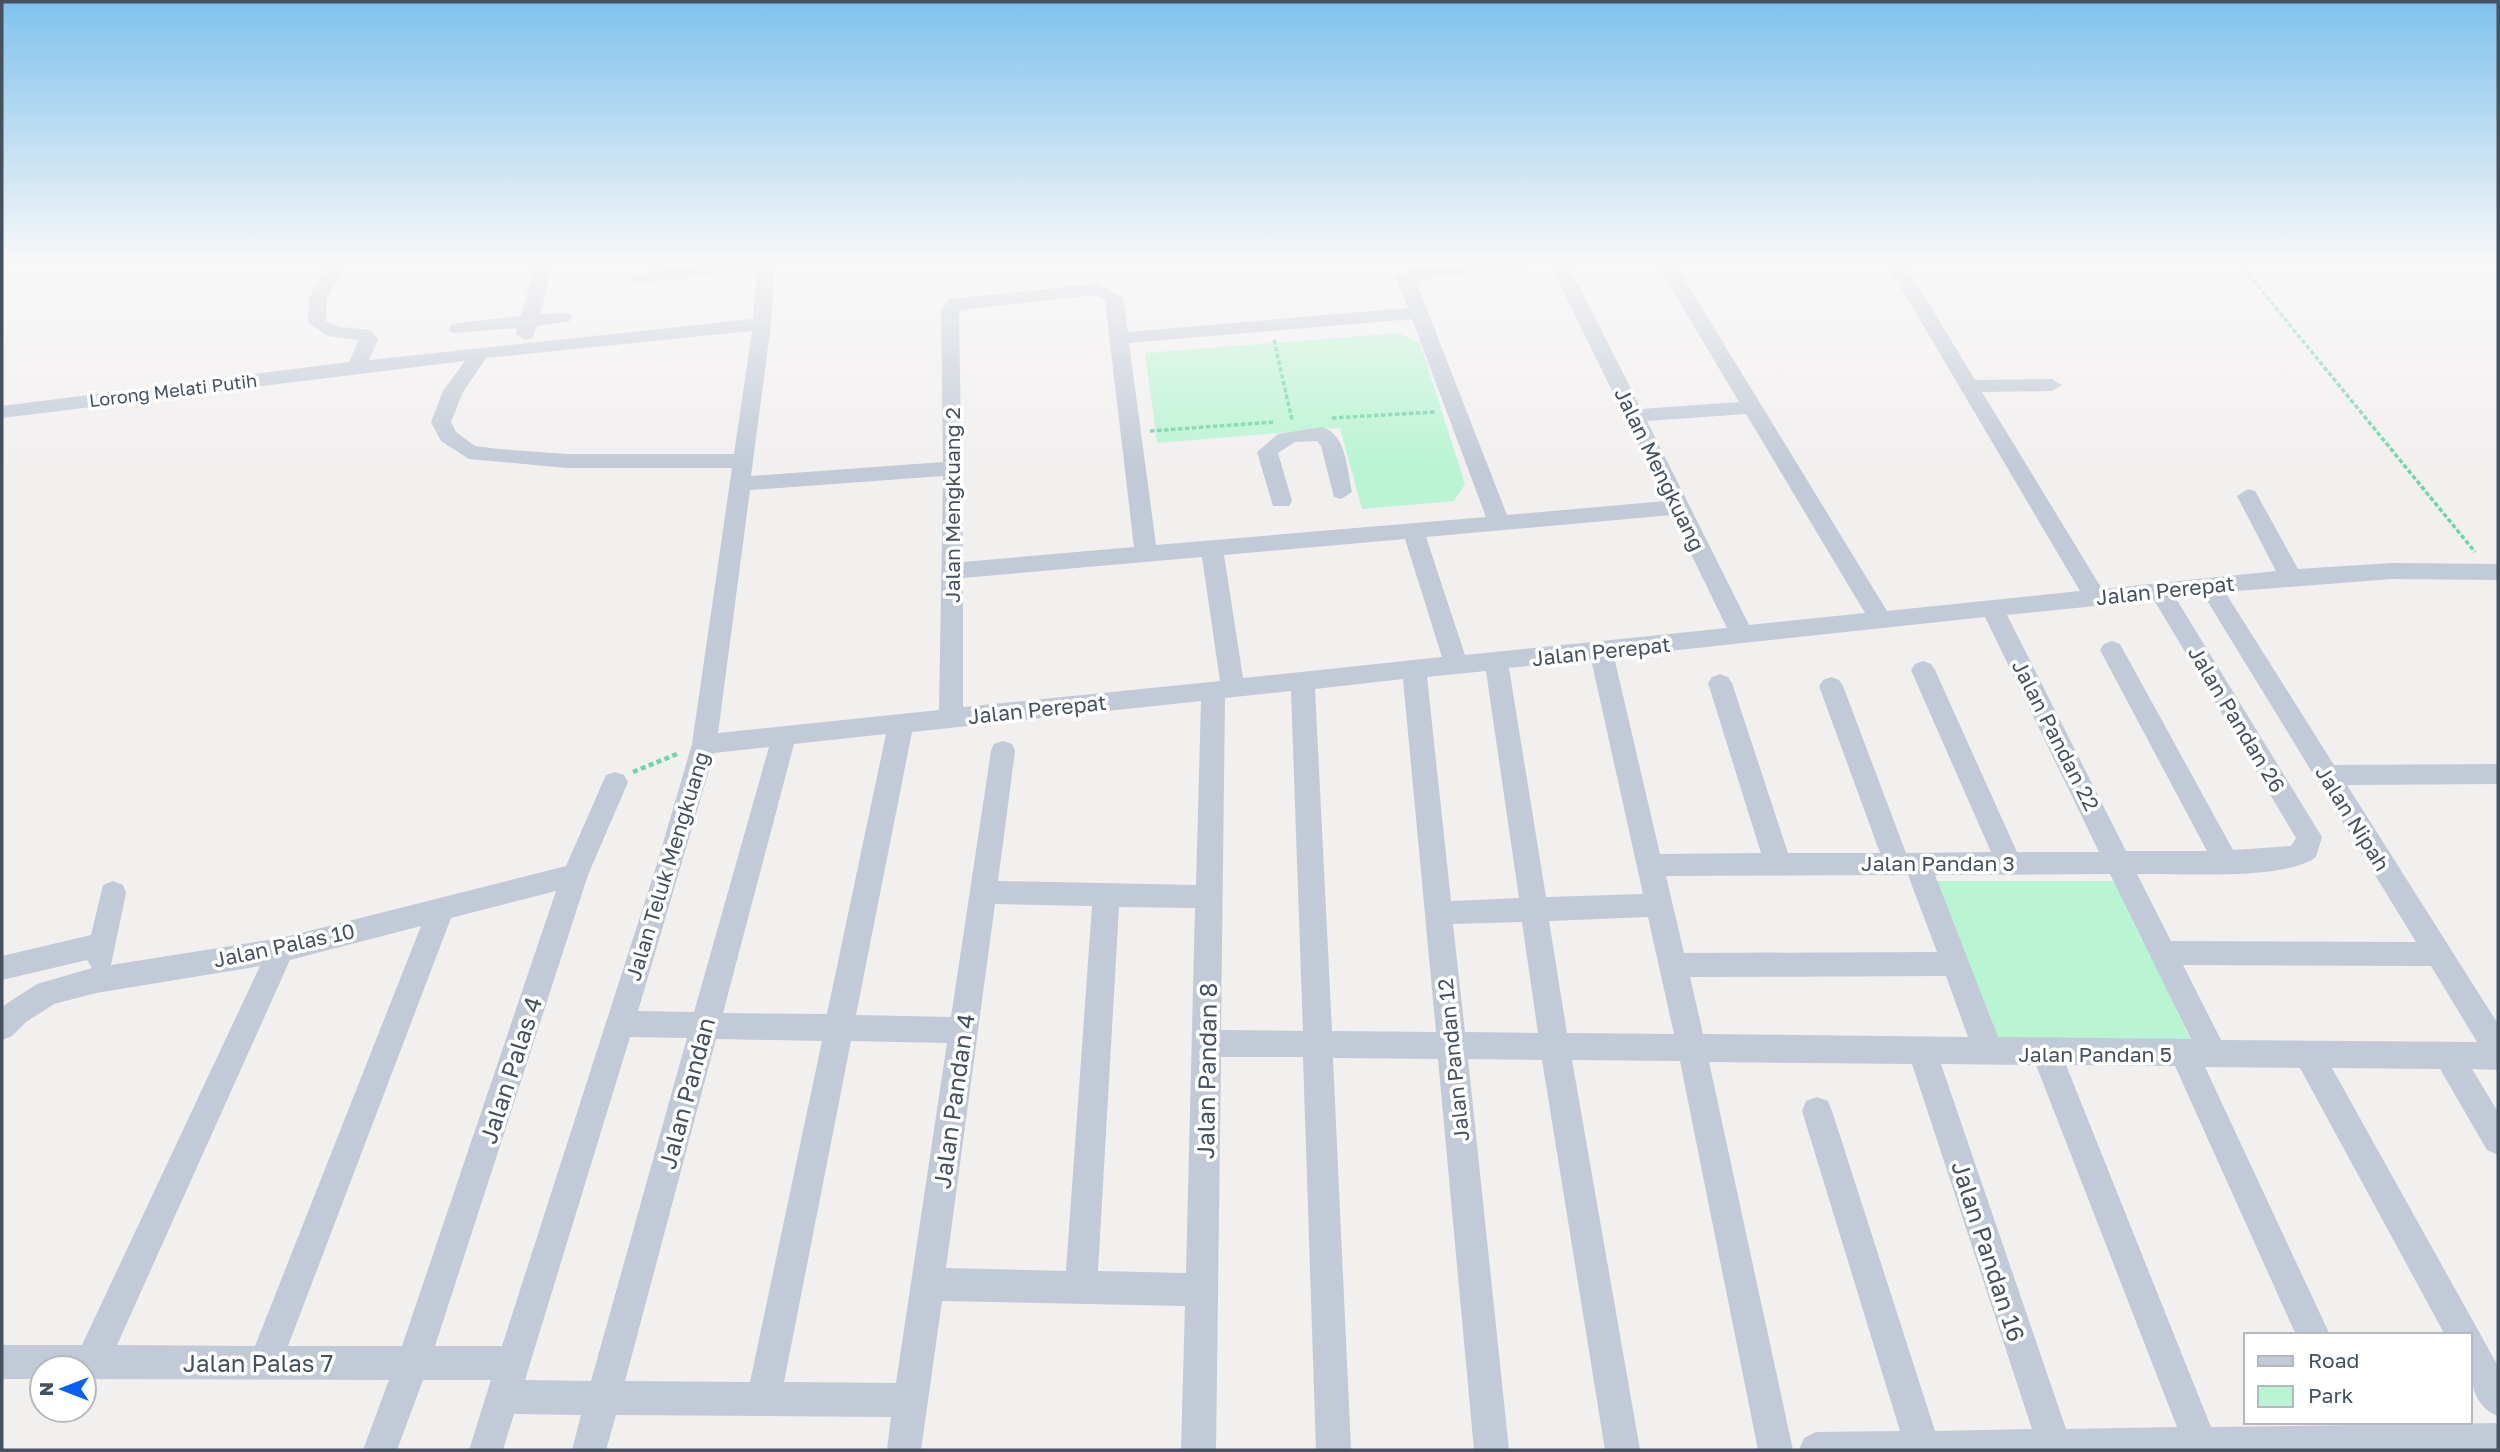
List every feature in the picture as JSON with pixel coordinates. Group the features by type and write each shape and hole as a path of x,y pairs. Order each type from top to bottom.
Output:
{"street":[{"path":"330,332 343,335 364,334 369,340 356,368"},
{"path":"520,351 526,332"},
{"name":"Lorong Melati Putih","path":"2,412 356,368 692,332"},
{"name":"Jalan Teluk Mengkuang","path":"486,1450 620,1024 704,744 761,332"},
{"name":"Jalan Mengkuang 2","path":"950,332 953,468 951,718"},
{"name":"Jalan Mengkuang 2","path":"1120,332 1121,338"},
{"path":"1146,554 1121,338 1198,332"},
{"path":"1426,332 1499,523"},
{"name":"Jalan Mengkuang","path":"1592,332 1743,636"},
{"path":"1707,332 1881,621"},
{"path":"1936,332 2095,597"},
{"path":"479,355 453,391 441,422 447,436 469,452 742,473 953,468"},
{"path":"1968,386 2052,385"},
{"path":"1634,416 1752,407"},
{"path":"1281,501 1266,452 1278,439 1295,434 1322,434 1331,444 1341,492"},
{"path":"2248,496 2291,577"},
{"path":"952,571 1679,507"},
{"path":"1413,530 1457,666"},
{"name":"Jalan Pandan 8","path":"1199,1450 1209,897 1223,690 1212,548"},
{"name":"Jalan Perepat","path":"704,744 2291,577 2392,571 2495,572"},
{"name":"Jalan Nipah","path":"2209,585 2498,1050"},
{"name":"Jalan Pandan 26","path":"2160,591 2308,837 2307,849"},
{"name":"Jalan Pandan 22","path":"1992,609 2164,953 2198,1054 2312,1333"},
{"path":"2112,650 2226,862"},
{"path":"1601,651 1692,1050 1776,1450"},
{"path":"1496,662 1555,1048 1623,1450"},
{"name":"Jalan Pandan 12","path":"1414,670 1492,1450"},
{"path":"1923,670 2009,863"},
{"path":"1303,682 1334,1450"},
{"path":"1720,683 1778,864"},
{"path":"1831,686 1907,863 1956,964 1989,1053"},
{"path":"763,1399 901,723"},
{"name":"Jalan Pandan","path":"589,1450 784,736"},
{"name":"Jalan Pandan 4","path":"904,1450 1003,751"},
{"path":"2327,775 2498,774"},
{"name":"Jalan Palas 4","path":"380,1450 413,1362 575,875 615,782"},
{"name":"Jalan Pandan 3","path":"1651,865 2226,862 2296,857 2307,849"},
{"name":"Jalan Palas 10","path":"2,1027 16,1013 47,993 96,980 281,950 575,875"},
{"path":"983,892 1209,897"},
{"path":"96,980 113,893"},
{"path":"1081,1287 1106,895"},
{"path":"1438,912 1660,905"},
{"path":"265,1362 442,907"},
{"path":"2,968 103,944"},
{"path":"96,1354 281,950"},
{"path":"2164,953 2438,954"},
{"path":"1673,965 1956,964"},
{"path":"620,1024 964,1030"},
{"name":"Jalan Pandan 5","path":"1206,1043 1923,1053 2498,1056"},
{"name":"Jalan Pandan 16","path":"1923,1053 2055,1449"},
{"path":"2046,1054 2202,1447"},
{"path":"2309,1055 2462,1333"},
{"path":"2448,1056 2498,1140"},
{"path":"1817,1111 1923,1449"},
{"path":"927,1284 1202,1290"},
{"path":"2472,1353 2498,1399"},
{"name":"Jalan Palas 7","path":"2,1362 28,1362"},
{"name":"Jalan Palas 7","path":"98,1362 514,1363"},
{"path":"503,1396 911,1400"},
{"path":"1816,1450 2202,1447 2361,1438 2498,1440"}],"path":[{"path":"1271,332 1292,421"},
{"path":"2296,332 2495,572"},
{"path":"1319,419 1456,411"},
{"path":"1132,432 1306,420"},
{"path":"615,782 641,767 704,744"}],"green space":[{"path":"1399,333 1420,343 1465,484 1454,501 1362,509 1340,428 1157,443 1145,353"},
{"path":"1934,881 2116,881 2191,1041 1993,1041"}]}
